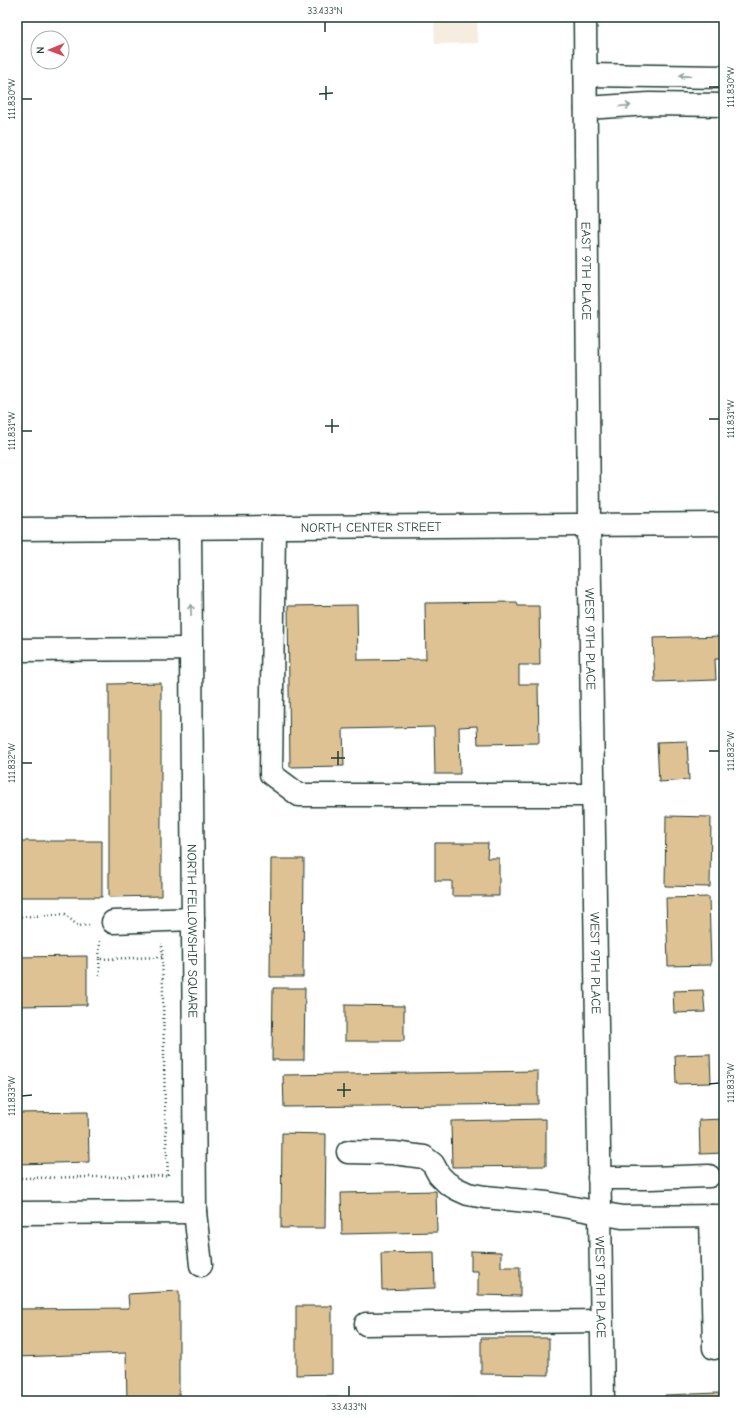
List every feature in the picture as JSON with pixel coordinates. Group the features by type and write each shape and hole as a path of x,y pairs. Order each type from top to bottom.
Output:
{"street":[{"name":"EAST 9TH PLACE","path":"585,17 589,525"},
{"path":"586,75 724,77"},
{"path":"586,108 649,104 724,105"},
{"name":"NORTH CENTER STREET","path":"17,529 724,524"},
{"name":"WEST 9TH PLACE","path":"589,525 602,1401"},
{"path":"274,527 271,774 299,795 593,795"},
{"name":"NORTH FELLOWSHIP SQUARE","path":"190,528 195,1212 201,1265"},
{"path":"17,650 191,649"},
{"path":"102,928 162,920 193,919"},
{"path":"348,1152 394,1153 424,1157 433,1164 447,1183 468,1194 509,1200 547,1203 622,1217 718,1216 714,1348"},
{"path":"599,1178 709,1176"},
{"path":"17,1213 195,1212"},
{"path":"366,1324 601,1321"}],"path":[{"path":"17,917 65,914 78,926 102,928 99,959 100,976"},
{"path":"17,1178 168,1176 165,1114 162,920"},
{"path":"99,959 162,957"}],"shaded area":[{"path":"434,17 477,17 478,43 435,44"}],"building":[{"path":"517,602 518,606 539,606 540,665 519,665 519,684 538,684 539,743 478,744 477,726 459,727 460,774 435,774 434,727 343,729 344,766 290,767 288,606 357,605 358,660 426,659 425,603"},
{"path":"723,636 723,659 715,659 716,680 655,682 653,638"},
{"path":"161,683 161,896 109,897 109,684"},
{"path":"687,741 689,780 659,782 657,742"},
{"path":"666,816 711,817 710,887 665,886"},
{"path":"17,841 102,841 102,897 17,897"},
{"path":"435,843 488,843 487,858 499,858 499,896 452,896 452,881 435,881"},
{"path":"271,859 304,859 303,977 270,977"},
{"path":"709,897 711,965 668,966 666,898"},
{"path":"87,956 87,1005 17,1006 17,957"},
{"path":"273,988 305,988 304,1060 272,1060"},
{"path":"703,990 705,1012 674,1013 673,991"},
{"path":"345,1005 404,1006 404,1041 345,1041"},
{"path":"710,1054 711,1083 676,1084 675,1055"},
{"path":"538,1071 538,1104 284,1107 283,1075"},
{"path":"88,1112 89,1162 17,1164 17,1113"},
{"path":"546,1119 546,1166 452,1167 451,1121"},
{"path":"724,1119 724,1153 700,1154 699,1120"},
{"path":"282,1133 326,1134 325,1228 281,1228"},
{"path":"436,1191 437,1232 342,1234 341,1193"},
{"path":"471,1251 501,1252 501,1267 520,1267 520,1296 478,1295 478,1271 471,1271"},
{"path":"434,1252 435,1288 382,1290 381,1253"},
{"path":"179,1291 179,1401 127,1401 126,1353 17,1357 17,1309 129,1308 128,1294"},
{"path":"296,1306 332,1306 332,1374 296,1375"},
{"path":"481,1338 549,1338 549,1375 481,1374"},
{"path":"719,1393 719,1401 665,1401 665,1395"},
{"path":"282,1397 483,1398 483,1401 282,1401"}]}
